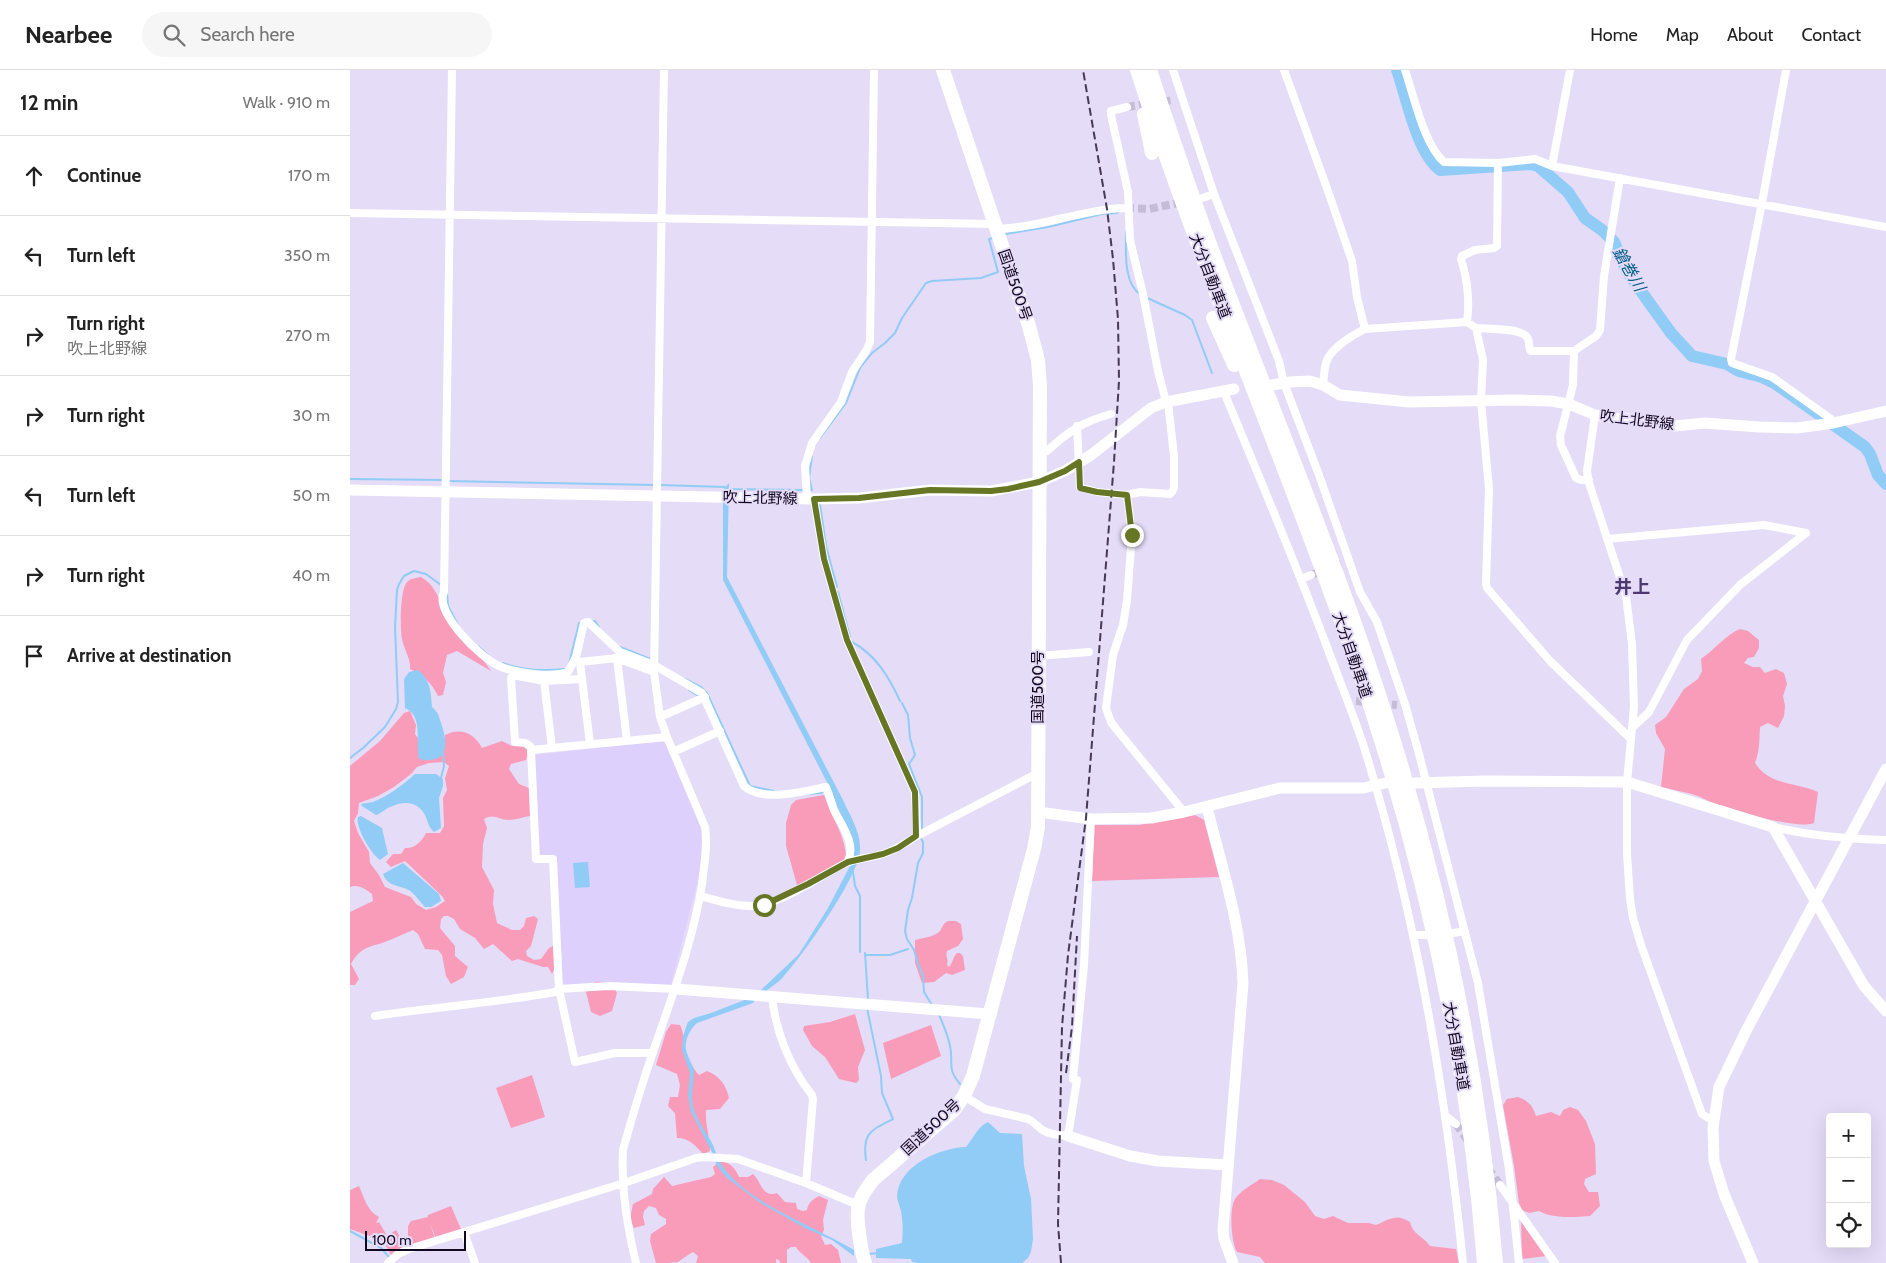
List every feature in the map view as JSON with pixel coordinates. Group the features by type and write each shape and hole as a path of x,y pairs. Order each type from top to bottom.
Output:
{"highway":[{"name":"国道500号","path":"858,1205 873,1180 938,1125 954,1110 964,1096 973,1076 1038,827 1040,386 1038,360 1029,326 943,70"},
{"path":"1133,70 1152,153"},
{"name":"大分自動車道","path":"1137,70 1173,177 1208,272 1296,499 1357,666 1391,772 1420,877 1445,983 1470,1130 1481,1216 1484,1263"},
{"name":"大分自動車道","path":"1150,70 1218,268 1338,577 1403,769 1432,874 1465,1024 1482,1128 1496,1263"},
{"path":"1213,318 1296,499"},
{"path":"858,1205 863,1257"}],"street":[{"path":"452,70 446,491 444,592 442,597 445,610 452,622 470,644 498,666 538,674 564,673 572,668 578,659"},
{"path":"636,1263 628,1228 622,1166 623,1150 653,1053 676,989 695,924 706,854 705,827 666,737 660,716 654,668 664,70"},
{"path":"874,70 870,342 852,372 841,402 812,443 805,466 810,499 824,559 847,640 915,792 916,836"},
{"path":"1173,70 1214,194 1279,361 1284,383 1346,562 1377,622 1401,704 1420,782 1465,932 1478,983 1509,1169 1519,1263"},
{"path":"1284,70 1352,261 1357,297 1365,329"},
{"path":"1405,70 1427,137 1439,158 1444,162 1498,163 1535,160 1552,166 1886,227"},
{"path":"1552,166 1570,70"},
{"path":"1786,70 1762,203 1730,359 1732,363 1772,377 1831,419 1833,423"},
{"path":"1173,100 1182,98"},
{"path":"1077,426 1080,488 1127,495 1140,492 1170,494 1172,492 1174,456 1167,402 1158,371 1144,294 1130,240 1128,192 1111,115 1111,111 1127,107"},
{"path":"1467,322 1468,291 1461,259 1462,256 1475,250 1497,246 1498,163"},
{"path":"1323,385 1330,355 1354,335 1365,329 1467,322 1476,328 1519,331 1525,334 1531,351 1574,351 1596,336 1600,330 1604,276 1620,178"},
{"path":"1202,198 1214,194"},
{"path":"350,213 995,226 1038,225 1093,212 1126,208"},
{"path":"1476,328 1483,367 1481,401 1489,489 1487,588 1550,661 1631,739"},
{"path":"1574,351 1573,385 1561,428 1561,444 1576,478 1588,480"},
{"name":"吹上北野線","path":"1272,386 1301,381 1317,382 1340,395 1409,402 1552,401 1568,404 1595,415 1621,419 1637,419 1675,426 1705,423 1749,427 1797,428 1833,423 1886,411"},
{"path":"1229,391 1362,742 1380,784 1414,935 1446,1116 1463,1263"},
{"name":"吹上北野線","path":"350,490 810,499 859,498 930,490 991,491 1039,482 1065,471 1098,450 1151,408 1167,402 1229,391"},
{"path":"1047,451 1077,426 1089,420 1110,414"},
{"path":"1595,415 1587,471 1588,480 1622,581 1628,611 1634,676 1634,707 1627,782 1627,853 1633,918 1702,1114 1713,1121"},
{"path":"1127,495 1132,535 1128,600 1123,625 1113,655 1106,708 1111,722 1184,812"},
{"path":"1607,539 1764,525 1806,533 1740,585 1687,640 1649,712 1632,728"},
{"path":"1301,579 1311,575"},
{"path":"590,744 578,659 584,623 588,622 620,652 702,693 744,786 749,790 780,795 826,787 849,838 851,855 848,862"},
{"path":"1038,656 1088,652"},
{"path":"578,659 617,658 654,668"},
{"path":"617,658 627,741"},
{"path":"582,679 544,681 513,675 511,678 515,742 525,743 530,746 531,750 536,859 553,859 559,989 575,1062 615,1053 653,1053"},
{"path":"544,681 552,748"},
{"path":"660,716 705,697"},
{"path":"1347,701 1356,701"},
{"path":"673,752 720,731"},
{"path":"531,750 666,737"},
{"path":"1753,1263 1719,1182 1714,1161 1713,1121 1719,1088 1731,1061 1814,901 1886,768"},
{"path":"700,896 736,905 764,905 848,862 883,854 898,848 916,836 1038,773"},
{"path":"1420,782 1627,782 1803,834 1847,839 1886,840"},
{"path":"1038,812 1092,819 1151,818 1207,807 1246,795 1280,788 1380,784"},
{"path":"1207,807 1237,925 1242,954 1243,983 1223,1230 1224,1239 1233,1263"},
{"path":"1068,1136 1077,1080 1073,1079 1084,964 1092,819"},
{"path":"1773,826 1864,986 1886,1011"},
{"path":"1453,932 1465,932"},
{"path":"1414,935 1426,935"},
{"path":"375,1016 515,999 554,992 559,989 608,986 772,996 989,1014"},
{"path":"772,996 773,1013 780,1034 794,1068 812,1095 813,1100 806,1183"},
{"path":"964,1096 985,1110 1028,1119 1034,1122 1040,1129 1051,1134 1068,1136 1130,1156 1158,1161 1228,1165"},
{"path":"1446,1116 1456,1124"},
{"path":"388,1263 398,1254 409,1249 624,1183 696,1158 738,1159 806,1183 858,1205"},
{"path":"1500,1185 1555,1263"},
{"path":"464,1232 475,1263"}],"shaded area":[{"path":"421,577 428,582 437,594 454,630 491,671 457,651 447,655 443,673 446,682 443,695 438,696 427,680 410,669 402,639 401,610 405,586 410,580"},
{"path":"1740,629 1748,631 1759,640 1759,648 1754,657 1748,658 1744,663 1753,667 1760,667 1765,673 1776,669 1784,673 1787,684 1783,696 1784,716 1778,728 1768,723 1760,727 1759,750 1755,763 1768,776 1776,780 1818,792 1814,823 1794,824 1780,822 1661,787 1665,749 1656,733 1655,725 1666,717 1684,689 1698,679 1702,671 1701,659"},
{"path":"410,711 416,725 415,734 420,741 444,746 445,735 462,732 471,735 482,748 502,741 512,746 523,746 529,751 526,760 511,764 509,769 519,784 529,788 530,816 511,820 494,817 484,819 487,828 483,844 482,867 494,890 493,904 497,923 512,930 520,930 524,926 526,918 534,916 538,919 531,946 526,951 527,956 534,960 541,959 549,948 553,946 556,965 552,974 548,967 518,959 512,961 493,944 484,949 475,938 460,929 454,919 444,916 441,919 440,928 455,946 455,956 468,967 464,977 451,984 446,976 442,955 438,950 425,949 418,934 413,930 359,953 351,964 359,979 355,985 350,985 350,912 373,901 372,894 364,889 356,886 350,887 350,766 380,741 404,713","holes":["444,762 449,766 445,778 447,790 443,798 444,826 440,833 426,833 418,844 405,848 401,854 393,854 386,862 391,867 405,861 442,896 445,901 436,907 426,910 416,904 411,897 385,887 370,863 369,852 358,833 354,821 358,813 359,803 378,796 394,787 417,767 429,763"]},
{"path":"662,741 665,743 703,830 699,876 671,985 611,982 562,985 555,857 538,857 533,755"},
{"path":"824,795 840,832 846,855 843,861 797,885 786,846 786,823 791,805 796,800"},
{"path":"1195,815 1204,820 1219,877 1092,881 1094,825 1139,825"},
{"path":"948,921 956,921 961,924 963,939 958,946 947,951 947,965 949,967 957,953 960,953 963,956 965,970 952,975 946,973 934,982 922,983 915,963 915,940 935,935"},
{"path":"595,982 608,984 617,993 612,1011 600,1016 591,1012 586,992"},
{"path":"855,1014 865,1050 858,1067 859,1080 856,1083 839,1079 825,1057 812,1046 803,1030 804,1026 830,1022"},
{"path":"671,1024 680,1025 684,1045 696,1072 699,1075 707,1071 715,1075 728,1093 729,1098 720,1109 706,1110 710,1151 703,1154 688,1141 677,1138 675,1113 668,1106 670,1097 678,1097 680,1085 677,1074 656,1065 666,1032"},
{"path":"931,1025 941,1056 891,1079 883,1043"},
{"path":"532,1075 545,1117 511,1128 496,1088"},
{"path":"1518,1097 1530,1104 1536,1116 1551,1112 1560,1116 1563,1110 1570,1107 1578,1110 1586,1121 1595,1144 1596,1174 1585,1179 1584,1184 1589,1192 1598,1192 1600,1206 1590,1216 1557,1216 1539,1211 1529,1213 1522,1210 1519,1203 1503,1105 1507,1099"},
{"path":"720,1161 732,1166 739,1177 748,1177 753,1174 765,1191 772,1194 777,1193 785,1202 796,1203 797,1209 807,1210 808,1205 819,1196 828,1200 823,1220 824,1230 821,1236 825,1245 831,1244 838,1250 841,1263 811,1263 796,1247 791,1247 787,1250 787,1263 780,1263 776,1259 776,1263 696,1263 698,1256 693,1252 678,1262 656,1263 650,1241 651,1234 666,1224 666,1219 659,1215 656,1208 649,1206 644,1211 645,1225 634,1228 630,1219 633,1204 652,1194 653,1189 664,1177 672,1186 711,1177 715,1174 713,1167"},
{"path":"1260,1179 1272,1180 1284,1185 1305,1202 1315,1216 1324,1219 1333,1216 1348,1223 1376,1225 1397,1217 1405,1219 1410,1222 1413,1230 1430,1246 1456,1249 1459,1263 1265,1263 1260,1257 1237,1252 1233,1241 1233,1204 1240,1193"},
{"path":"359,1186 369,1207 379,1217 376,1223 379,1222 387,1236 396,1230 404,1244 403,1247 391,1255 385,1244 386,1242 350,1229 350,1190"},
{"path":"451,1206 461,1229 436,1239 430,1223 435,1239 409,1247 405,1239 408,1237 408,1226 411,1221 428,1217 428,1215"},
{"path":"1521,1218 1547,1256 1522,1259"}],"water":[{"path":"729,483 727,577 852,818 859,837 860,850 858,862 841,895 793,966 781,979 753,1003 697,1023 692,1029 687,1037 686,1049 694,1071 692,1102 697,1118 712,1143 719,1161 735,1180 749,1193 766,1204 854,1250 854,1256 832,1240 805,1228 759,1202 726,1177 717,1166 713,1154 691,1112 688,1096 690,1073 682,1050 683,1036 688,1022 694,1018 747,999 760,991 799,954 828,908 851,864 854,849 849,830 837,807 832,792 723,580 723,490"},
{"path":"418,670 425,677 430,691 432,707 438,714 444,731 444,752 436,759 419,759 417,723 411,712 405,708 404,679 409,672"},
{"path":"415,774 436,774 443,779 439,798 441,828 434,832 429,826 422,810 414,804 400,804 376,815 362,806 361,804 373,802 390,793"},
{"path":"361,816 382,828 388,854 380,860 372,852 361,833 358,817"},
{"path":"588,862 590,887 575,888 573,863"},
{"path":"403,863 439,894 441,901 431,907 425,907 409,890 387,881 383,874"},
{"path":"988,1122 1000,1133 1022,1134 1024,1166 1031,1199 1033,1239 1028,1258 1022,1263 918,1263 912,1262 911,1259 876,1258 876,1249 902,1243 902,1219 897,1196 899,1185 905,1175 922,1160 945,1151 966,1147 978,1130"}],"waterway":[{"name":"鎗巻川","path":"1397,70 1419,138 1432,162 1440,170 1531,164 1538,166 1568,192 1585,218 1602,230 1614,242 1627,271 1671,333 1692,356 1727,364 1739,371 1762,377 1776,384 1865,447 1870,454 1878,475 1886,484"},
{"path":"1005,234 1048,227 1102,214 1117,213 1119,211"},
{"path":"1126,232 1128,275 1135,290 1141,295"},
{"path":"820,438 846,403 860,368 872,353 895,333 902,318 926,283 981,278 998,272 989,239 993,238"},
{"path":"1145,297 1192,320 1212,373"},
{"path":"809,490 812,490 809,478 812,456"},
{"path":"350,479 443,480"},
{"path":"447,481 655,485"},
{"path":"660,485 725,487 727,489 804,490"},
{"path":"820,504 826,546 837,587"},
{"path":"350,758 385,727 398,702 395,627 399,584 404,576 414,571 426,574 441,585"},
{"path":"447,592 448,606 458,625"},
{"path":"838,592 850,637"},
{"path":"591,622 595,621 599,627"},
{"path":"569,664 579,623 581,623"},
{"path":"852,642 868,653 881,667 900,701"},
{"path":"478,646 488,655"},
{"path":"620,647 653,660"},
{"path":"503,663 533,669 564,669"},
{"path":"685,679 701,687 707,693 750,786 774,791"},
{"path":"689,690 700,697"},
{"path":"902,703 908,715 910,738 915,755 909,764 922,797 922,830"},
{"path":"441,778 444,766 443,753"},
{"path":"805,794 821,793 825,790"},
{"path":"920,837 923,842 923,853 918,863 905,931 923,976 924,992 932,1005"},
{"path":"853,872 855,886 860,896 860,952"},
{"path":"865,955 890,955 908,949"},
{"path":"865,953 868,999"},
{"path":"866,1160 865,1144 867,1138 879,1126 893,1119 882,1093 881,1076 867,1008"},
{"path":"939,1015 949,1042 953,1073 960,1084"},
{"path":"350,1231 381,1248 389,1257"},
{"path":"868,1254 878,1253"}],"tunnel":[{"path":"1127,107 1173,100"},
{"path":"1126,208 1149,209 1183,202"},
{"path":"1311,575 1343,563"},
{"path":"1356,701 1397,705"},
{"path":"1456,1124 1468,1141"},
{"path":"1488,1168 1500,1185"}],"railway":[{"path":"1061,1263 1058,1224 1062,1027 1068,955 1086,818 1119,381 1118,319 1113,259 1107,209 1083,70"},
{"path":"1066,1073 1072,1027 1077,936"}],"district":[{"name":"井上","path":"1632,587"}],"route":[{"path":"764,905 848,862 883,854 898,848 916,836 915,792 847,640 824,559 814,499 859,498 930,490 991,491 1008,489 1039,482 1065,471 1079,462 1080,488 1116,495 1127,495 1132,535"}]}
